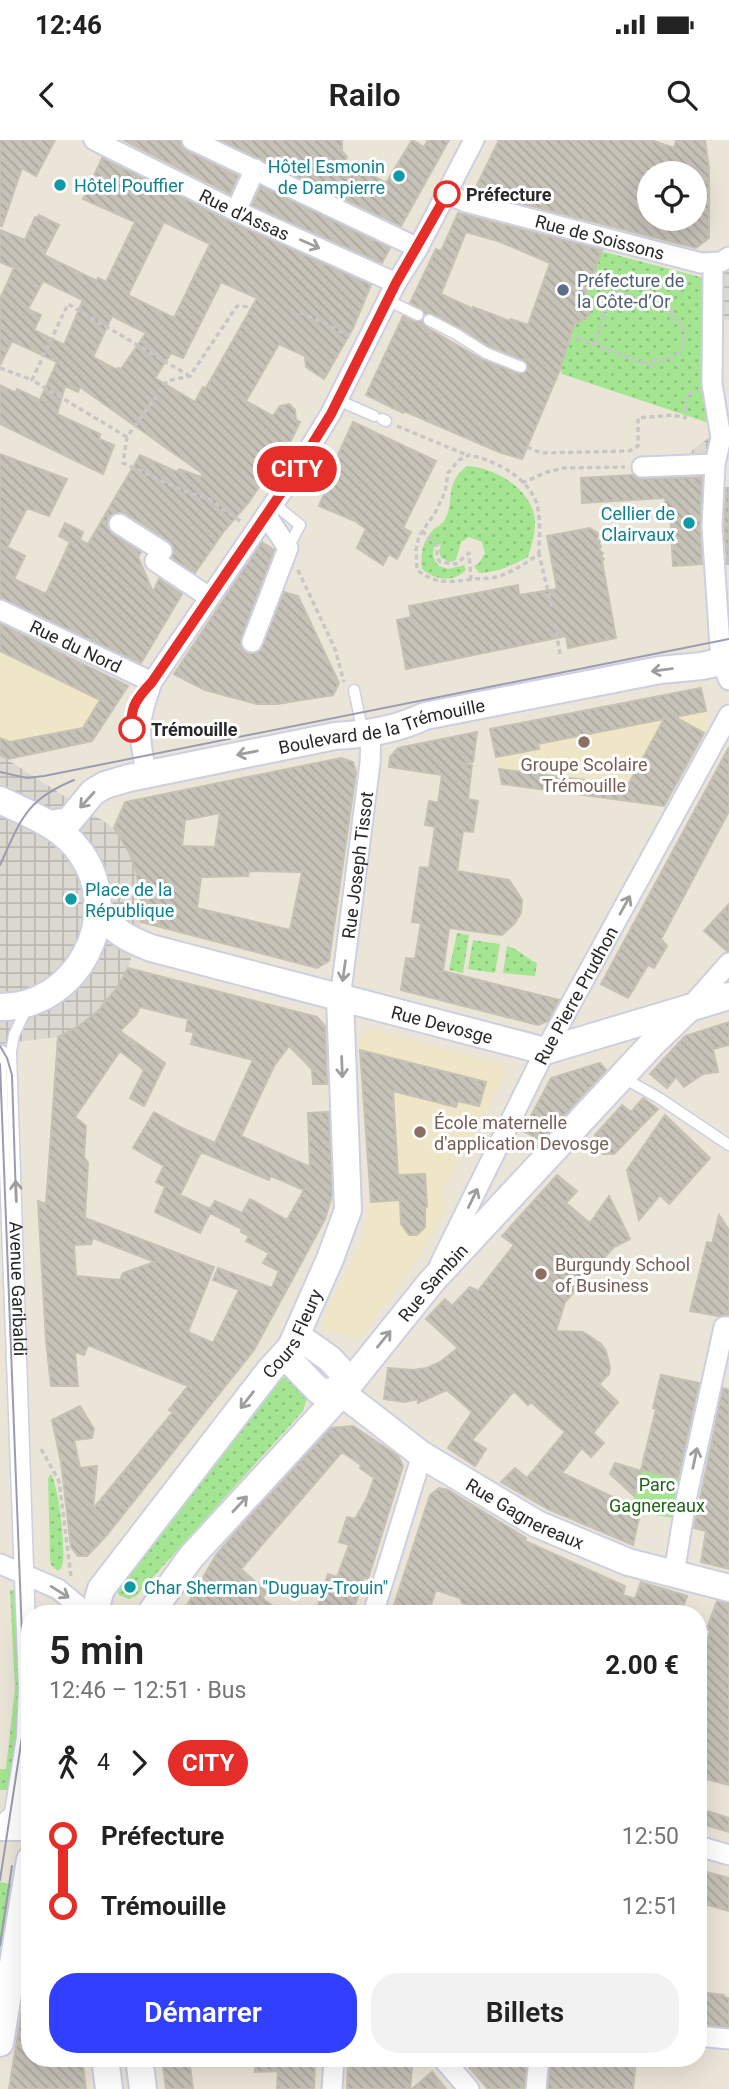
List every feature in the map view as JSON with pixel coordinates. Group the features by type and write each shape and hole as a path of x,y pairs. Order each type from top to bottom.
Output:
{"main road":[{"name":"Boulevard de la Trémouille","path":"49,824 69,821 93,792 129,778 335,736 405,726 425,716 660,670 726,667"},
{"path":"0,1007 29,1003 60,987 82,963 92,943 98,909 96,888 83,856 69,839 49,824 8,808"},
{"path":"98,909 106,922 119,933 151,948"},
{"path":"82,963 99,954 128,948 151,948"},
{"name":"Rue Devosge","path":"151,948 545,1051"},
{"path":"545,1051 729,996"},
{"name":"Cours Fleury","path":"97,1605 101,1589 291,1347 330,1259 348,1210 340,999"},
{"name":"Rue Sambin","path":"156,1605 191,1557 342,1393 432,1281 621,1077 689,1008"},
{"name":"Rue Gagnereaux","path":"291,1347 292,1363 319,1391 342,1393 422,1455 537,1524 628,1562 729,1588"},
{"path":"0,1824 21,1826"},
{"path":"0,2043 21,1915"},
{"path":"106,2067 109,2089"},
{"path":"140,2067 143,2089"}],"street":[{"name":"Rue d'Assas","path":"94,140 392,291"},
{"path":"192,140 418,247"},
{"path":"158,772 145,765 141,742 141,712 152,682 270,510 338,400 392,291 474,140"},
{"path":"236,211 256,169"},
{"name":"Rue de Soissons","path":"447,194 467,202 688,260 722,263"},
{"path":"722,263 712,384 721,438 715,464 712,527 723,604 722,648 726,667"},
{"path":"642,467 715,464"},
{"path":"252,642 288,548 270,510"},
{"path":"119,524 162,551 155,561 209,597"},
{"name":"Rue du Nord","path":"0,610 152,682"},
{"name":"Rue Pierre Prudhon","path":"432,1281 545,1051 729,715"},
{"name":"Rue Joseph Tissot","path":"340,999 370,763 367,733"},
{"name":"Rue Sambin","path":"689,1008 729,963"},
{"name":"Avenue Garibaldi","path":"0,1055 0,1062"},
{"path":"674,1574 686,1500 724,1327 729,1327"},
{"path":"376,1605 422,1455"},
{"path":"0,1564 58,1589 77,1605"},
{"path":"707,1849 729,1855"},
{"path":"707,2037 729,2039"},
{"path":"332,2089 333,2067"},
{"path":"450,2067 469,2089"},
{"path":"536,2089 538,2067"}],"lane":[{"path":"392,291 418,315"},
{"path":"429,320 486,353 521,367"},
{"path":"338,400 381,419"},
{"path":"129,778 139,766 131,710 138,697 152,682"},
{"path":"350,689 367,733"},
{"name":"Avenue Garibaldi","path":"24,1605 11,1052 14,1035 29,1003"},
{"name":"Avenue Garibaldi","path":"0,1055 27,1605"},
{"path":"621,1077 659,1098 729,1145"},
{"name":"Avenue Garibaldi","path":"0,1824 10,1812 21,1743"},
{"path":"0,1824 19,1818 21,1803"}],"path":[{"path":"576,338 652,366 654,360 670,359 682,348 684,328 679,320 670,315 672,311 596,283"},
{"path":"594,344 613,289"},
{"path":"32,380 68,304 190,376"},
{"path":"240,520 209,499 123,463 127,437 167,381 190,376 237,306 252,307"},
{"path":"300,312 352,337"},
{"path":"0,368 32,380 127,437"},
{"path":"527,447 541,453 629,451 638,446 638,418 673,415 685,418 687,395 712,384"},
{"path":"381,419 503,468 522,483 536,505 539,554 552,608"},
{"path":"469,455 459,460 448,473 440,502 422,531 416,550 417,570 428,579 460,583 471,579 496,577 525,564 539,554"},
{"path":"522,483 564,468 642,467"},
{"path":"422,531 437,546 440,562 456,564 469,553 471,579"},
{"path":"288,548 335,649 350,689"},
{"path":"555,624 560,654"},
{"path":"41,1450 59,1481 72,1582"}],"shaded area":[{"path":"729,270 729,320 716,321 715,383 723,417 726,456 721,459 689,453 716,432 709,385 710,274 722,274"},
{"path":"0,625 128,686 92,741 8,759 0,755"},
{"name":"Groupe Scolaire Trémouille","path":"701,688 709,725 704,733 689,725 663,730 654,738 628,785 625,801 502,784 494,749 512,725"},
{"name":"Place de la République","path":"0,755 114,828 134,866 141,922 128,969 98,1011 79,1026 58,1037 0,1044"},
{"name":"École maternelle d'application Devosge","path":"370,1030 500,1064 506,1074 442,1191 446,1205 419,1257 362,1335 356,1338 325,1328 323,1320 362,1239 370,1199 359,1039"}],"green space":[{"path":"601,251 708,279 715,425 562,374 560,367 575,322 587,318 592,305 585,295"},
{"path":"467,466 498,474 524,495 534,514 532,542 528,557 504,568 479,573 474,566 485,553 482,542 469,537 461,542 456,560 450,562 441,558 441,545 436,544 433,556 439,566 448,569 464,565 466,570 455,577 438,578 422,569 423,547 431,532 444,521 452,486"},
{"path":"457,933 469,935 463,973 449,970"},
{"path":"473,940 500,944 495,973 468,969"},
{"path":"507,946 537,963 535,976 503,973"},
{"path":"286,1377 299,1384 307,1398 303,1411 136,1596 129,1599 119,1595 115,1588 272,1382"},
{"name":"Parc Gagnereaux","path":"641,1470 681,1479 673,1518 631,1511"},
{"path":"51,1474 57,1491 62,1531 63,1562 58,1571 51,1565 50,1557 48,1478"},
{"path":"10,1590 15,1590 18,1727 10,1790 0,1790 0,1769 6,1769 15,1688"},
{"path":"0,1882 18,1885 0,1999"}],"building":[{"path":"0,140 55,140 36,176 22,168 2,226 0,226"},
{"path":"123,140 180,140 187,151 238,176 230,194"},
{"path":"220,140 342,140 342,151 347,157 345,161 386,183 412,140 424,147 428,140 449,140 401,226"},
{"path":"499,140 651,140 674,148 676,140 705,140 709,168 709,238 696,248 476,192 475,189"},
{"path":"102,158 231,222 371,285 353,328 324,379 306,367 305,356 279,344 246,401 273,416 280,406 289,404 295,410 296,420 300,422 284,455 281,453 249,502 224,531 195,573 172,558 173,546 169,541 125,513 114,513 108,518 107,524 112,534 141,552 138,557 153,592 159,579 182,594 141,663 0,598 0,454 67,479 49,516 27,508 7,547 25,556 14,579 46,594 70,542 59,536 65,523 83,532 80,540 88,544 140,455 177,472 179,469 201,477 203,474 80,387 78,392 65,386 57,414 100,434 99,439 114,445 103,474 0,424 0,385 16,393 17,389 40,400 57,362 12,341 0,365 0,299 14,268 0,262 0,230 25,240 35,217 39,215 59,225 44,255 97,281 98,278 106,282 135,222 83,199","holes":["164,222 210,244 174,318 128,295","43,281 83,300 64,345 34,330 41,315 28,309","221,282 257,298 206,388 203,387 195,402 155,378 171,353 183,358","112,316 146,333 121,369 117,370 93,357"]},
{"path":"261,186 390,248 382,263 252,205"},
{"path":"458,213 602,250 585,295 592,304 588,316 574,325 559,372 522,459 499,452 404,411 403,413 366,395 403,316 415,322 422,321 426,327 483,360 519,374 528,370 524,360 489,346 432,313 425,314 422,309 410,303 436,249 441,251","holes":["466,232 498,241 550,263 528,325 473,309 441,294"]},
{"path":"353,422 436,461 403,528 411,532 397,559 389,554 383,565 357,548 366,529 355,521 319,506"},
{"name":"Cellier de Clairvaux","path":"633,475 642,479 702,477 702,564 673,566 670,508 666,508 665,498 582,503 581,478"},
{"path":"726,488 729,488 729,564 724,527"},
{"path":"590,528 599,534 597,539 601,546 599,550 603,553 601,556 604,559 602,561 616,638 568,648 566,636 406,669 397,620 411,617 409,606 518,585 519,595 557,589 547,536"},
{"path":"262,542 274,550 241,638 242,649 248,654 260,651 284,592 298,596 339,683 333,695 277,704 257,704 205,690 174,674"},
{"path":"0,624 128,686 92,741 8,759 0,755 0,738 10,742 83,728 100,700 0,651"},
{"path":"701,688 706,711 675,717 704,733 664,806 502,784 499,769 625,785 626,789 664,719 538,744 539,749 496,757 490,729"},
{"path":"477,732 473,762 462,764 472,765 468,799 478,801 473,832 463,831 457,871 509,880 522,900 521,913 502,935 449,928 443,971 559,1000 548,1021 538,1025 401,990 406,958 415,959 421,923 412,922 420,867 429,868 435,827 425,825 429,801 438,803 442,775 389,767 390,757 398,748"},
{"path":"729,747 729,811 661,939 667,946 654,968 648,965 628,998 601,984"},
{"path":"341,758 353,762 356,772 329,961 317,968 141,922 136,871 129,852 114,828 125,802","holes":["220,813 215,847 182,846 185,820","249,871 302,872 290,930 197,908 201,877 248,876"]},
{"path":"729,904 729,951 727,951 704,931"},
{"path":"128,968 317,1017 325,1026 327,1084 313,1084 312,1069 289,1046 274,1066 241,1136 310,1167 308,1113 329,1112 332,1195 325,1219 254,1350 106,1536 87,1556 78,1556 71,1547 61,1462 52,1420 80,1406 94,1429 92,1438 74,1440 80,1468 97,1466 93,1509 173,1412 169,1410 188,1386 88,1345 84,1355 75,1352 78,1386 51,1386 38,1201 46,1204 58,1037 79,1026 98,1011 117,988","holes":["140,1007 188,1019 186,1031 194,1032 191,1044 253,1060 215,1143 154,1112 133,1148 164,1166 156,1182 165,1187 155,1212 200,1233 210,1213 242,1229 241,1232 249,1236 246,1241 269,1253 263,1263 279,1271 272,1288 218,1268 213,1280 239,1290 213,1343 188,1332 214,1267 85,1218 88,1163 84,1157 86,1126 75,1117 120,1051 144,1070 130,1098 144,1106 165,1063 120,1031","201,1152 269,1180 271,1176 304,1190 287,1220 250,1199 242,1213 215,1201 210,1209 180,1195","93,1238 155,1262 123,1273 120,1280 76,1276 74,1245 91,1244"]},
{"path":"729,1022 729,1045 713,1049 718,1072 703,1074 684,1087 676,1077 667,1088 650,1074 685,1036"},
{"path":"360,1050 486,1082 479,1106 458,1101 456,1107 393,1091 398,1175 425,1174 425,1227 417,1235 409,1235 401,1224 400,1200 371,1202"},
{"path":"600,1063 606,1070 541,1140 523,1131 551,1078"},
{"path":"643,1098 658,1109 614,1154 603,1154 602,1142 595,1135 622,1105 631,1112"},
{"path":"665,1115 710,1158 669,1204 660,1195 639,1220 627,1170"},
{"name":"Burgundy School of Business","path":"557,1175 577,1191 566,1203 590,1223 609,1196 630,1239 614,1247 565,1302 556,1331 583,1332 601,1344 606,1351 610,1368 609,1374 599,1384 618,1402 593,1433 604,1443 591,1457 582,1448 562,1473 632,1506 631,1511 640,1514 633,1545 548,1509 501,1482 515,1468 527,1478 565,1432 531,1402 528,1405 514,1391 472,1440 486,1449 475,1466 448,1448 472,1412 447,1390 418,1403 418,1399 404,1402 384,1399 388,1368 427,1368 458,1348 426,1319 445,1299 452,1306 470,1287 478,1291 514,1245 502,1236"},
{"path":"719,1215 729,1230 729,1315 718,1316 690,1311 707,1242 712,1244"},
{"path":"661,1375 699,1383 678,1478 641,1470 656,1409 653,1408"},
{"path":"723,1388 729,1390 729,1569 701,1562 706,1531 694,1528"},
{"path":"353,1426 398,1456 403,1466 368,1579 364,1577 355,1605 318,1605 328,1574 337,1577 349,1545 339,1542 347,1517 355,1519 374,1478 342,1452 241,1569 267,1592 262,1598 272,1605 187,1605 216,1555 331,1428"},
{"path":"615,1463 641,1471 634,1496 610,1474"},
{"path":"439,1488 448,1490 526,1538 525,1541 625,1586 623,1595 635,1599 641,1582 687,1596 684,1605 468,1605 462,1603 460,1598 436,1590 431,1605 394,1605 430,1495"},
{"path":"717,1601 729,1603 729,1785 707,1779 707,1642 710,1631 707,1628"},
{"path":"707,1811 729,1818 729,1832 707,1826"},
{"path":"707,1872 729,1878 729,1911 707,1905"},
{"path":"707,1993 729,1998 729,2027 707,2025"},
{"path":"21,2016 21,2067 83,2067 86,2089 9,2089"},
{"path":"163,2067 190,2067 193,2089 166,2089"},
{"path":"255,2067 315,2067 314,2089 277,2089 278,2071 255,2072"},
{"path":"348,2067 412,2067 410,2089 347,2089"},
{"path":"469,2067 526,2067 524,2089 488,2089"},
{"path":"550,2067 635,2067 633,2089 548,2089"},
{"path":"432,2072 446,2089 412,2089"}],"tram line":[{"path":"0,772 27,778 44,776 729,639"},
{"path":"0,865 26,813 45,795 74,780"},
{"path":"0,1046 12,1075 16,1199"},
{"path":"0,1064 21,1610"},
{"path":"0,1880 21,1744"},
{"path":"0,1945 12,1866"}],"bus line":[{"name":"CITY","path":"132,729 131,710 138,697 152,682 290,480 331,414 396,283 447,194"}],"place":[{"name":"Hôtel Esmonin de Dampierre","path":"399,176"},
{"name":"Hôtel Pouffier","path":"60,185"},
{"name":"Préfecture","path":"447,194"},
{"name":"Préfecture de la Côte-d’Or","path":"563,290"},
{"name":"Cellier de Clairvaux","path":"689,523"},
{"name":"Trémouille","path":"132,729"},
{"name":"Groupe Scolaire Trémouille","path":"584,742"},
{"name":"Place de la République","path":"71,899"},
{"name":"École maternelle d'application Devosge","path":"420,1132"},
{"name":"Burgundy School of Business","path":"541,1274"},
{"name":"Char Sherman \"Duguay-Trouin\"","path":"130,1587"}]}
